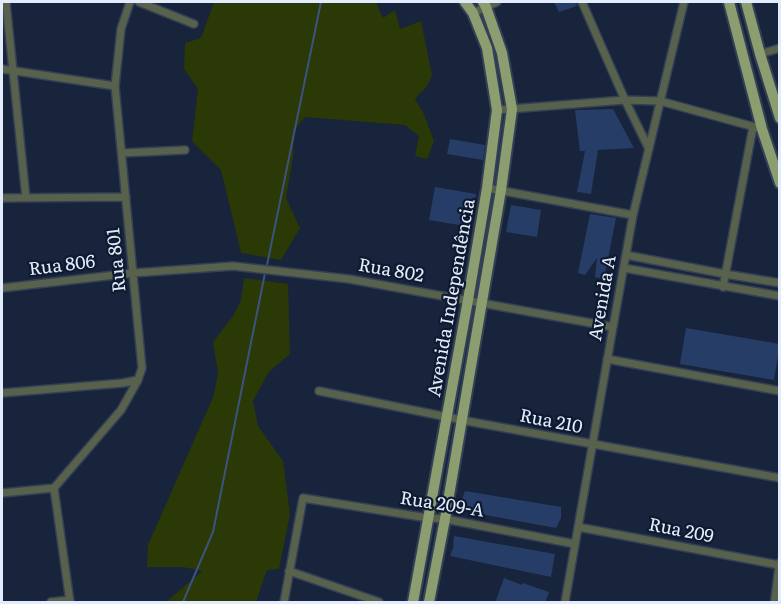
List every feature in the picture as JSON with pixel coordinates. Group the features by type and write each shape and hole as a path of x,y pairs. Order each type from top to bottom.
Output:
{"main road":[{"name":"Avenida Independência","path":"413,603 448,418 487,188 497,110 487,48 473,13 465,2"},
{"path":"729,2 758,128 780,183"},
{"path":"747,2 780,118"},
{"name":"Avenida Independência","path":"429,603 501,190 512,109 502,53 484,4"}],"street":[{"path":"6,2 26,198"},
{"name":"Rua 801","path":"54,488 121,410 142,368 115,86 121,29 130,2"},
{"path":"139,2 194,24"},
{"path":"473,13 484,4 497,2"},
{"path":"582,2 624,100 649,149"},
{"name":"Avenida A","path":"565,603 633,215 684,2"},
{"path":"760,54 780,48"},
{"path":"2,69 115,86"},
{"path":"497,110 624,100 660,101 758,128 723,286"},
{"path":"122,153 185,150"},
{"path":"487,188 633,215"},
{"path":"2,198 126,197"},
{"path":"626,255 780,283"},
{"name":"Rua 802","path":"233,266 349,279 613,327"},
{"name":"Rua 806","path":"2,288 134,273 233,266"},
{"path":"624,268 780,296"},
{"path":"608,359 780,391"},
{"path":"2,393 138,380"},
{"name":"Rua 210","path":"319,391 448,418 780,478"},
{"path":"2,493 54,488 70,601 51,603"},
{"name":"Rua 209-A","path":"289,571 303,498 445,519 575,544"},
{"name":"Rua 209","path":"578,527 779,564"},
{"path":"775,603 779,564"},
{"path":"284,603 289,571 379,603"}],"green space":[{"path":"214,2 376,2 383,18 395,10 400,29 421,21 432,75 427,86 415,99 423,112 434,141 427,159 415,156 419,136 405,125 305,117 294,130 293,157 286,198 300,228 281,260 241,253 221,170 192,141 198,89 184,69 185,43 201,38"},
{"path":"244,278 288,284 290,354 268,373 253,401 258,426 283,461 290,514 279,569 267,570 256,602 166,602 202,571 183,567 147,567 148,545 214,395 218,373 213,342 233,316 241,300"}],"building":[{"path":"554,2 576,2 577,6 559,12"},
{"path":"613,109 634,148 598,150 591,194 577,192 585,151 580,151 575,110"},
{"path":"450,139 485,145 483,160 447,154"},
{"path":"435,187 476,194 471,227 429,220"},
{"path":"511,205 541,210 537,237 506,232"},
{"path":"590,214 616,218 604,279 595,277 597,258 585,275 578,273"},
{"path":"686,328 780,344 774,380 680,364"},
{"path":"465,491 561,507 561,518 556,528 458,510"},
{"path":"454,536 555,554 551,577 450,556"},
{"path":"504,578 549,592 545,603 495,603"}],"waterway":[{"path":"267,265 321,2"},
{"path":"183,602 213,532 265,273"}]}
